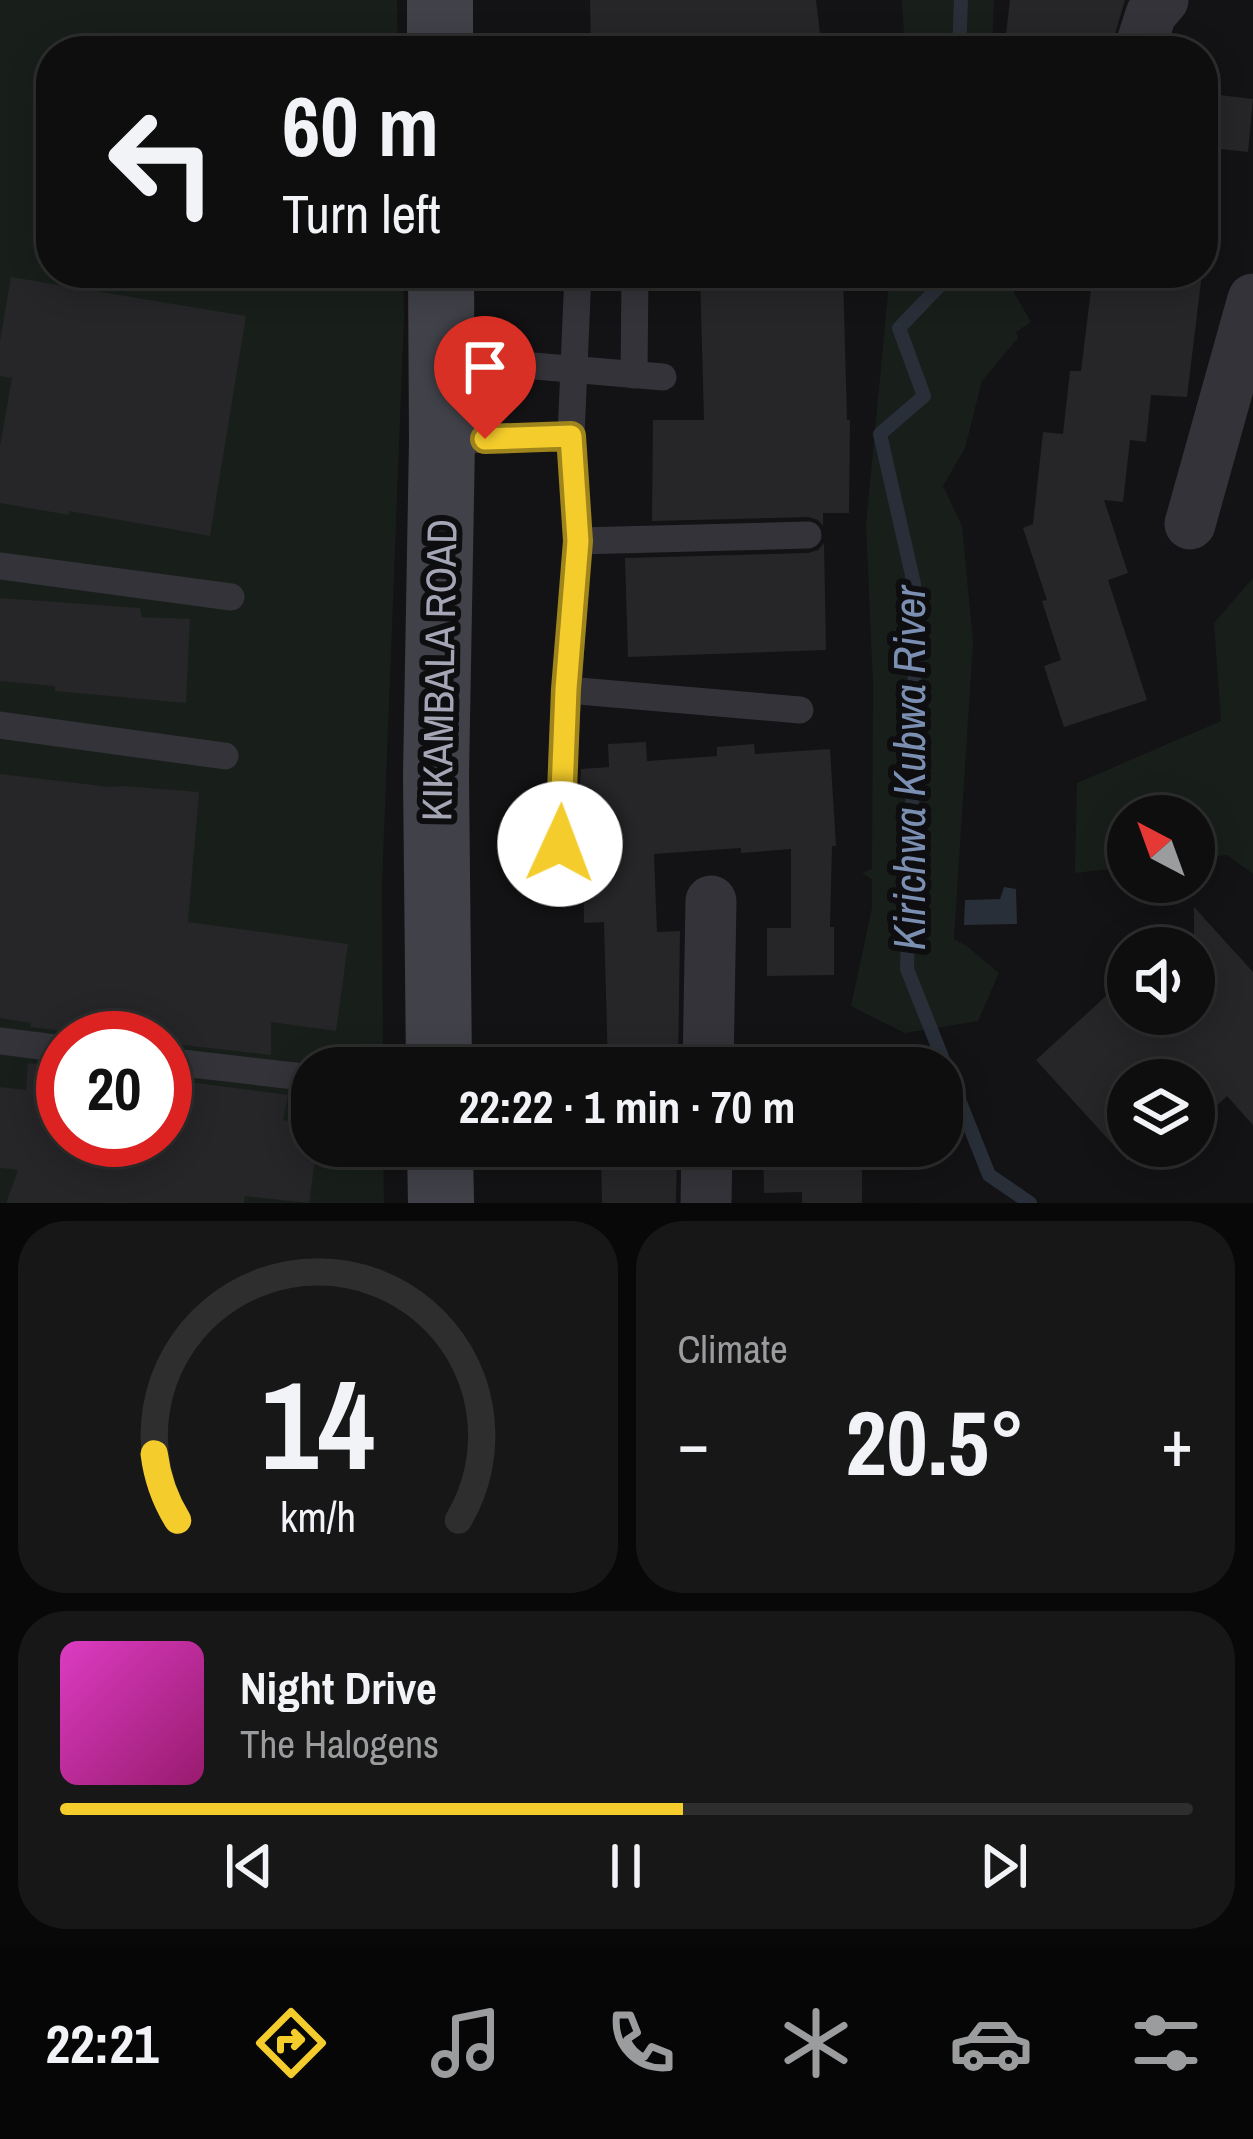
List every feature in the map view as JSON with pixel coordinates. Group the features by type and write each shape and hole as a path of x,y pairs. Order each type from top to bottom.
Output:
{"main road":[{"path":"440,0 440,36"},
{"name":"KIKAMBALA ROAD","path":"439,1047 441,288"},
{"path":"440,1167 441,1203"}],"street":[{"path":"1144,36 1151,14 1163,0"},
{"path":"1190,524 1253,299"},
{"path":"708,1047 711,901"},
{"path":"706,1203 707,1167"}],"lane":[{"path":"560,844 578,541 571,436 578,288"},
{"path":"634,375 635,288"},
{"path":"441,358 663,377"},
{"path":"442,441 571,436"},
{"path":"578,541 808,535"},
{"path":"0,566 231,596"},
{"path":"566,689 800,710"},
{"path":"0,725 225,756"},
{"path":"0,1041 36,1045"},
{"path":"192,1063 291,1075"}],"shaded area":[{"path":"0,0 397,0 398,36 36,36 36,288 403,288 382,885 383,1047 291,1047 291,1167 383,1167 384,1203 0,1203"},
{"path":"902,0 994,0 993,36 904,36"},
{"path":"889,288 1012,288 1031,322 1016,332 1018,338 982,381 965,448 943,486 962,526 973,642 954,939 999,973 978,1021 905,1033 851,1006 872,908 872,879 862,873 872,869 873,682 866,525"},
{"path":"1253,578 1253,874 1227,855 1215,856 1215,795 1107,795 1107,869 1075,873 1077,783 1221,721 1214,623"},
{"path":"1004,887 1016,889 1017,924 964,925 965,900 1000,899"}],"building":[{"path":"590,0 816,0 820,36 591,36"},
{"path":"1010,0 1125,0 1114,36 1006,36"},
{"path":"1218,95 1253,99 1248,152 1218,149"},
{"path":"11,277 36,281 36,288 77,288 246,316 210,536 0,503 0,446 12,378 0,376 0,341"},
{"path":"700,288 843,288 849,513 823,513 823,526 808,517 652,521 653,420 704,420"},
{"path":"1091,288 1200,288 1187,397 1151,395 1146,442 1130,440 1123,502 1104,500 1128,573 1108,580 1147,700 1064,727 1044,666 1061,660 1023,528 1033,524 1043,432 1063,434 1070,371 1081,371"},
{"path":"824,543 826,650 628,657 625,558 808,553"},
{"path":"0,598 140,608 142,617 190,619 186,703 0,681"},
{"path":"646,742 647,761 717,756 717,747 754,744 755,754 830,749 836,846 832,846 830,927 834,927 834,975 767,976 767,928 791,928 791,849 654,854 657,932 680,931 678,1047 607,1047 604,922 584,923 583,859 579,859 577,837 581,769 609,767 608,744"},
{"path":"0,774 199,792 188,922 348,944 336,1031 271,1022 271,1055 192,1046 192,1011 36,1011 36,1028 0,1018"},
{"path":"1194,907 1212,927 1194,927"},
{"path":"1215,930 1253,972 1253,1125 1227,1096 1215,1107 1215,1059 1107,1059 1107,1138 1036,1060 1107,995 1107,1035 1215,1035"},
{"path":"28,1063 36,1064 36,1167 192,1167 192,1083 288,1095 283,1120 291,1121 291,1167 314,1167 309,1203 245,1196 244,1203 6,1203 18,1170 0,1168 0,1087 26,1090"},
{"path":"601,1167 677,1167 676,1203 602,1203"},
{"path":"763,1167 862,1167 862,1203 802,1203 802,1192 764,1193"}],"waterway":[{"name":"Kirichwa Kubwa River","path":"960,36 961,0"},
{"name":"Kirichwa Kubwa River","path":"938,288 899,328 924,396 880,434 914,584 907,969 989,1175 1030,1203"}],"route":[{"path":"485,439 571,436 578,541 560,844"}]}
